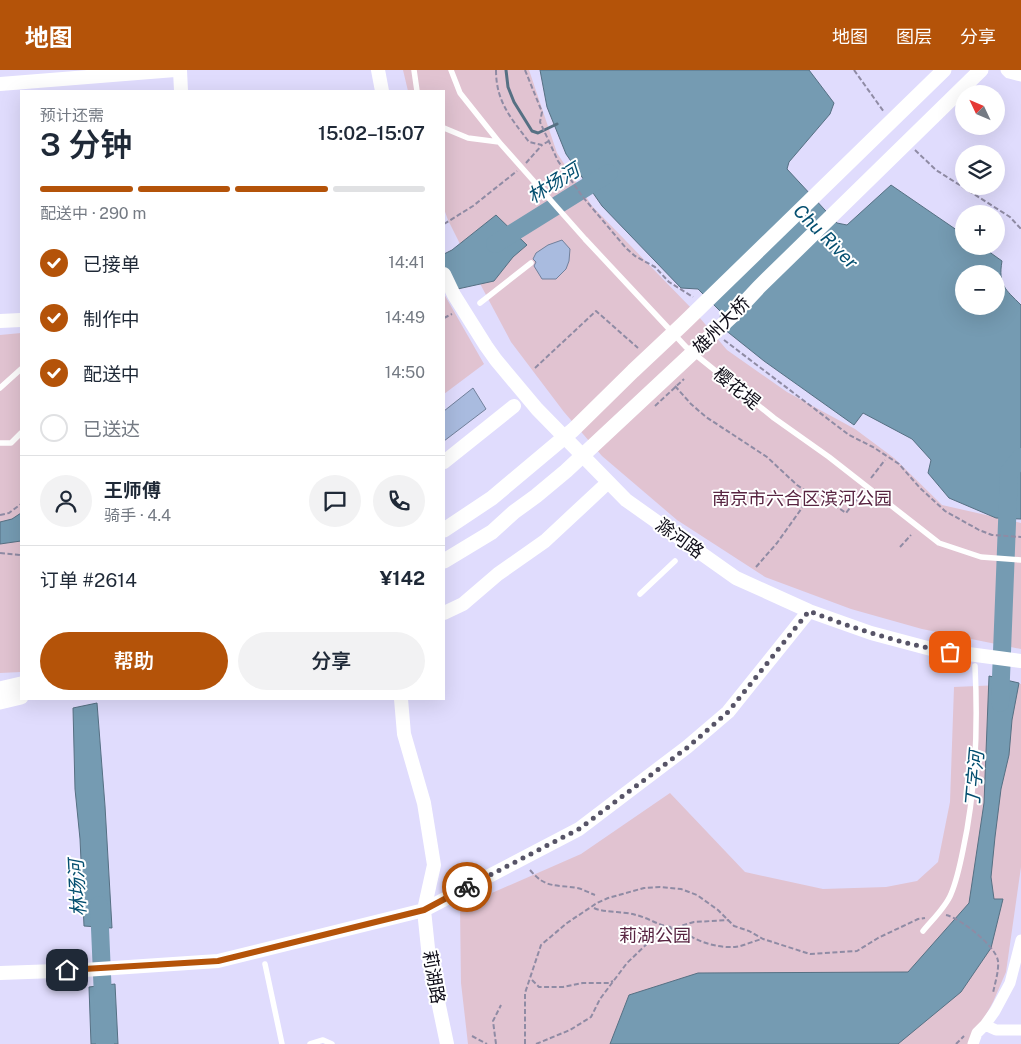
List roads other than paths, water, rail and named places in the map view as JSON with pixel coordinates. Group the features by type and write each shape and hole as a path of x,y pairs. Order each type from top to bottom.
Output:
{"main road":[{"name":"雄州大桥","path":"445,529 492,498 573,430 944,70"},
{"name":"雄州大桥","path":"445,560 492,532 566,471 732,316 759,287 981,70"},
{"path":"0,689 20,684"},
{"path":"0,702 20,697"}],"street":[{"path":"0,84 175,70"},
{"path":"180,70 181,90"},
{"path":"378,70 382,90"},
{"path":"1006,70 1009,73 1019,74"},
{"name":"滁河路","path":"445,276 454,295 486,346 537,409 626,500 736,578 809,611 871,633 931,649 1021,661"},
{"path":"0,321 20,320"},
{"path":"445,461 514,406"},
{"path":"445,613 463,604 498,574 545,541 604,486"},
{"path":"0,973 84,970 218,961 424,910 579,829 688,747 728,712 809,611"},
{"name":"莉湖路","path":"401,700 404,734 424,802 434,866 424,910 429,958 447,1044"},
{"path":"973,1044 977,1034 985,1025 1010,983 1021,940"},
{"path":"985,1025 996,1030 1021,1030"}],"lane":[{"path":"414,70 417,90"},
{"name":"樱花堤","path":"451,70 460,93 499,142 585,239 686,347 774,418 829,457 939,543 981,558 1021,560"},
{"path":"445,128 468,138 499,142"},
{"path":"480,303 531,263"},
{"path":"0,388 20,370"},
{"path":"0,443 10,443 20,434"},
{"path":"640,594 676,561"},
{"path":"923,931 951,896 959,871 968,826 977,702 975,666"},
{"path":"265,964 282,1044"},
{"path":"310,1044 323,1040 332,1044"}],"water":[{"name":"Chu River","path":"540,70 809,70 834,103 830,114 789,162 787,169 837,223 847,225 891,185 955,229 955,255 994,255 1002,261 1002,265 955,265 955,315 1005,315 1005,287 1021,305 1021,519 996,518 949,498 928,473 931,460 912,439 863,413 854,425 764,361 719,325 721,312 698,289 681,288 602,206 566,154 547,107"},
{"path":"496,215 527,245 513,257 494,281 445,292 445,254"},
{"path":"20,514 20,541 0,544 0,522 12,519"},
{"path":"989,676 1019,683 1012,720 1009,755 1001,789 991,877 994,899 1003,899 991,948 961,992 898,1044 610,1044 629,995 698,973 908,972 969,903 984,803"},
{"path":"97,703 112,928 84,926 80,839 75,789 73,708"},
{"path":"115,984 118,1044 91,1044 89,987"}],"waterway":[{"path":"506,70 508,87 514,102 532,131 538,133 557,124"},
{"name":"林场河","path":"495,244 609,173"},
{"name":"丁字河","path":"1000,703 1009,472 1021,457"},
{"name":"林场河","path":"99,905 105,1044"}],"park label":[{"name":"南京市六合区滨河公园","path":"802,498"},
{"name":"莉湖公园","path":"655,935"}]}
